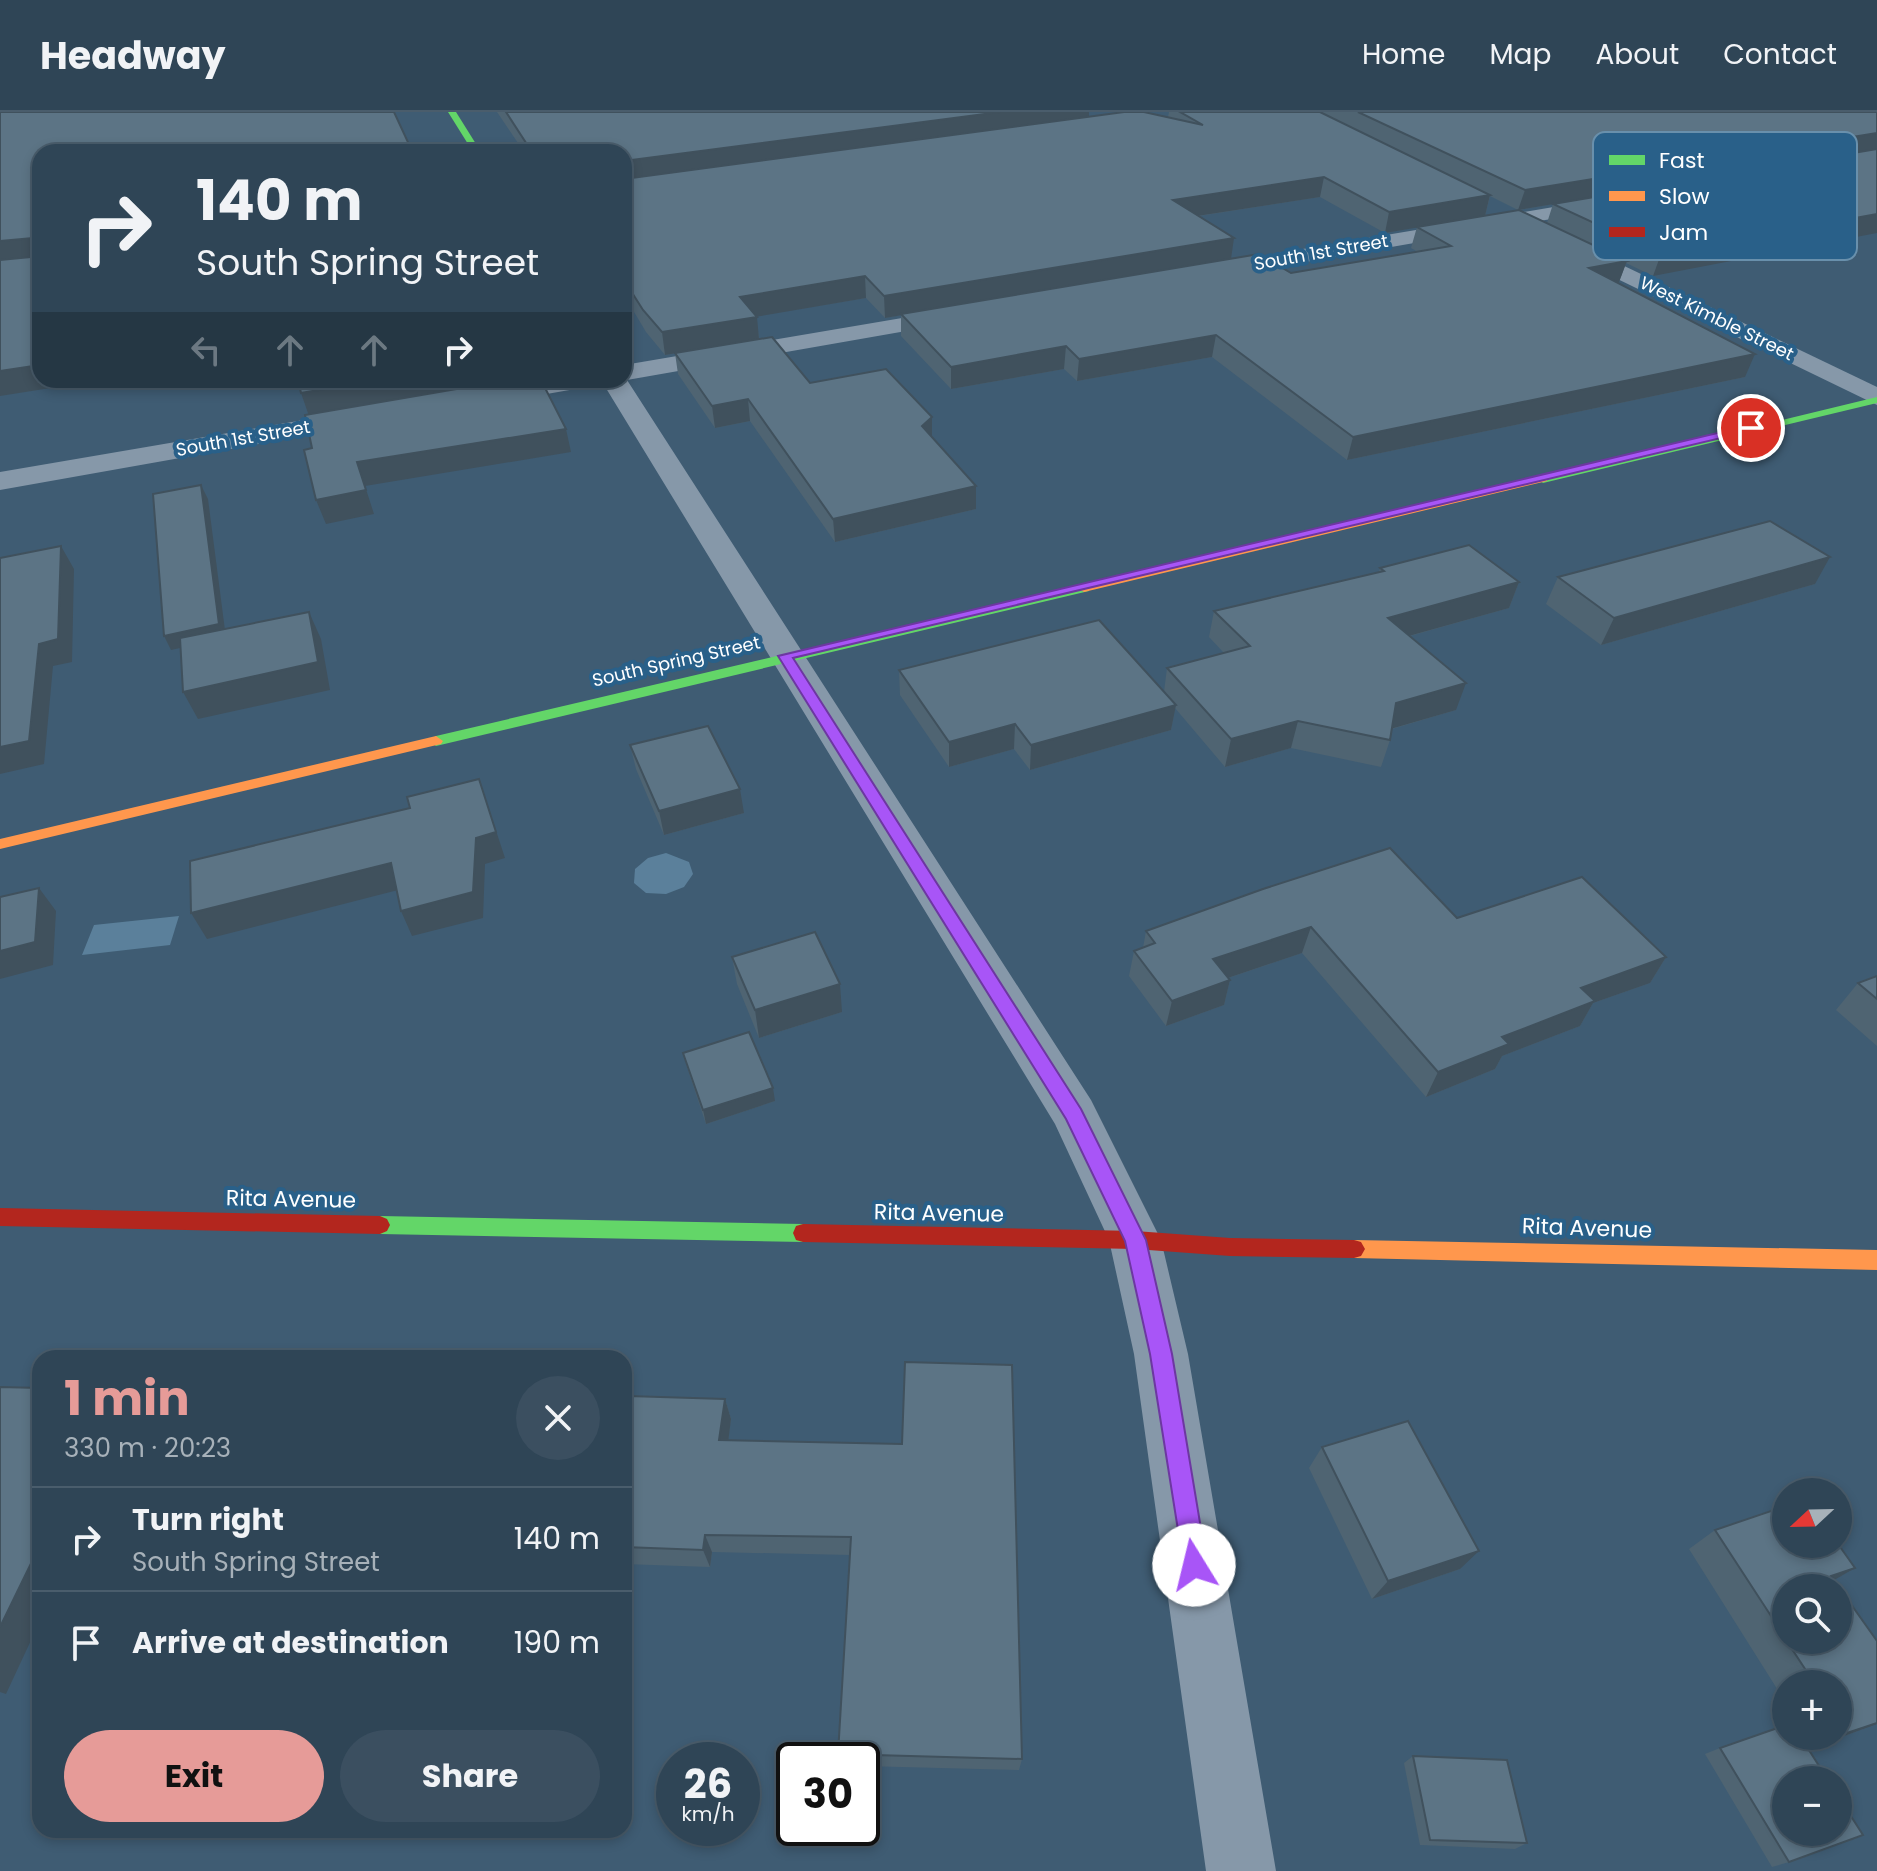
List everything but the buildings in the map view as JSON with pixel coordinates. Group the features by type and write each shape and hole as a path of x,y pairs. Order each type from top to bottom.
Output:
{"street":[{"path":"452,112 472,144"},
{"name":"West Kimble Street","path":"1486,206 1593,259"},
{"name":"South 1st Street","path":"1186,276 1593,206"},
{"name":"West Kimble Street","path":"1596,260 1877,398"},
{"path":"632,372 984,311"},
{"path":"464,400 534,388"},
{"path":"619,388 1074,1114 1135,1240 1161,1354 1241,1871"},
{"name":"South Spring Street","path":"0,844 1877,398"},
{"name":"South 1st Street","path":"0,481 387,414"},
{"name":"Rita Avenue","path":"0,1217 1135,1240 1230,1247 1877,1260"}],"water":[{"path":"666,853 689,862 693,874 684,887 666,894 646,893 634,883 635,869 648,858"},
{"path":"179,916 170,945 82,955 94,925"}],"traffic: fast":[{"path":"452,112 472,144"},
{"path":"1543,479 1877,400"},
{"path":"436,741 1084,588"},
{"path":"380,1225 803,1233"}],"traffic: slow":[{"path":"1084,588 1543,479"},
{"path":"0,844 436,741"},
{"path":"1354,1249 1877,1260"}],"traffic: jam":[{"path":"0,1217 380,1225"},
{"path":"803,1233 1135,1240 1230,1247 1354,1249"}],"route":[{"path":"1194,1565 1161,1354 1135,1240 1074,1114 785,656 1751,428"}]}
